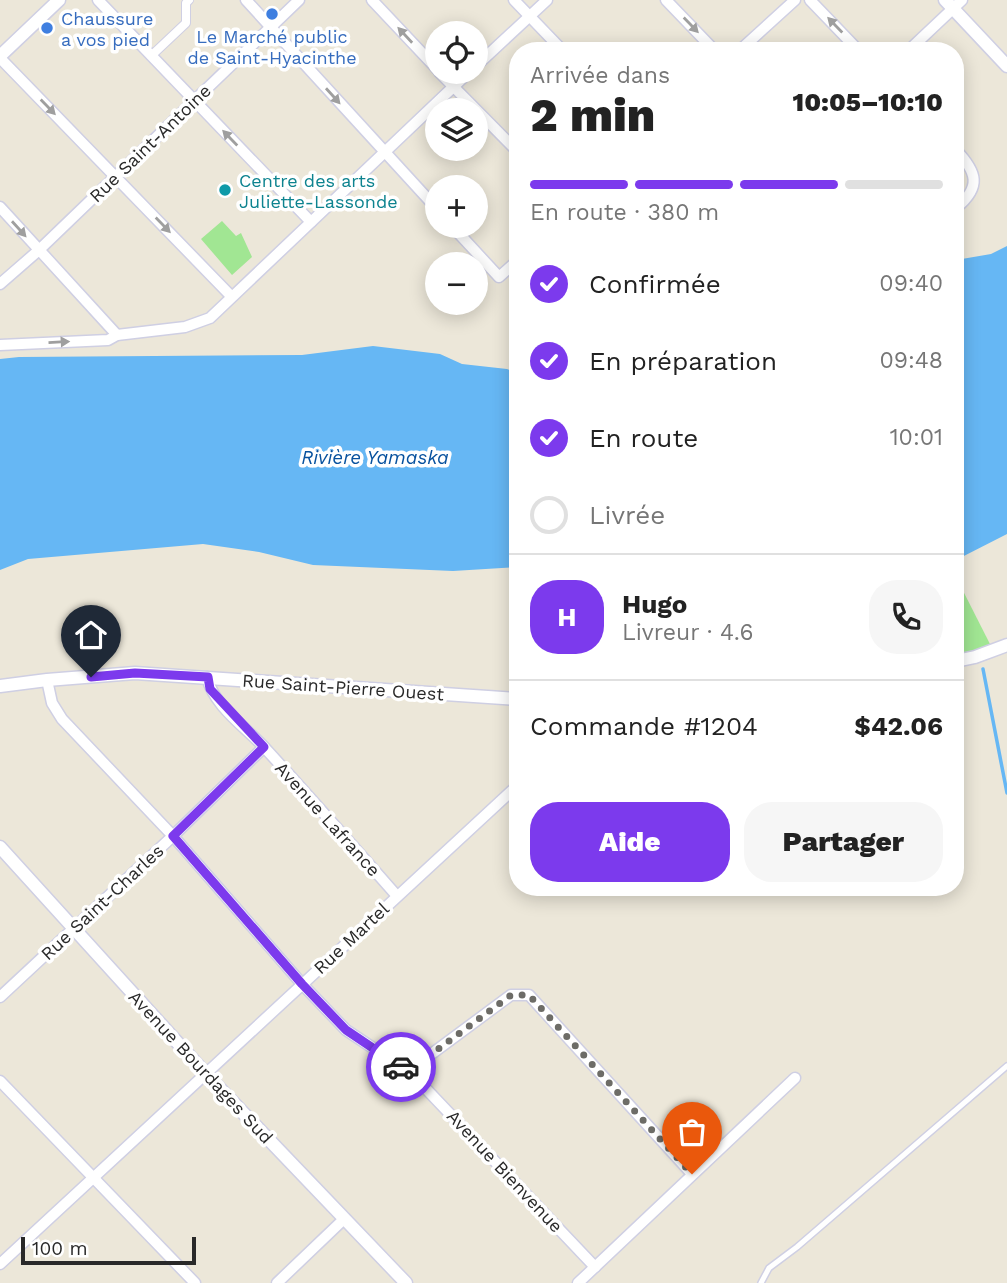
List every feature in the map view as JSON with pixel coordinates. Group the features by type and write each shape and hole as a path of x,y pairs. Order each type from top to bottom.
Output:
{"street":[{"path":"59,0 0,57 231,296"},
{"path":"98,0 311,222"},
{"path":"152,56 186,23 186,3 189,0"},
{"path":"246,0 425,196"},
{"name":"Rue Saint-Antoine","path":"0,284 39,250 299,0"},
{"path":"372,0 425,57"},
{"path":"514,0 554,42"},
{"path":"488,55 547,0"},
{"path":"666,0 706,42"},
{"path":"750,42 795,0"},
{"path":"810,0 850,42"},
{"path":"916,42 953,3 1007,66"},
{"path":"450,84 509,143"},
{"path":"0,345 108,340 117,335 184,327 210,318 456,84"},
{"path":"964,159 970,166 975,184 964,201"},
{"path":"0,207 117,335"},
{"path":"463,238 499,277 509,268"},
{"path":"964,659 1007,645"},
{"name":"Rue Saint-Pierre Ouest","path":"0,686 135,673 509,698"},
{"name":"Avenue Lafrance","path":"208,677 210,689 397,896"},
{"name":"Avenue Bienvenue","path":"47,680 52,703 62,719 173,836 302,984 346,1030 412,1074 595,1267"},
{"name":"Rue Saint-Charles","path":"0,997 264,747"},
{"name":"Rue Martel","path":"0,1264 509,793"},
{"name":"Avenue Bourdages Sud","path":"0,847 205,1073 406,1283"},
{"path":"412,1074 426,1058 511,995 529,995 692,1174"},
{"path":"578,1283 795,1078"},
{"path":"0,1081 195,1283"},
{"path":"277,1283 344,1219"}],"lane":[{"path":"761,1283 769,1268 797,1247 1007,1066"}],"green space":[{"path":"222,221 236,236 241,233 252,257 232,275 201,239"},
{"path":"964,593 993,650 964,659"}],"water":[{"path":"1007,246 1007,534 964,556 964,259 991,254"},
{"name":"Rivière Yamaska","path":"373,346 440,354 462,364 509,370 509,568 453,571 313,565 259,552 203,544 28,559 0,570 0,359 302,355"}],"waterway":[{"path":"983,669 1007,793"}],"way so far":[{"path":"401,1067 412,1074 426,1058 511,995 529,995 692,1174"}],"place":[{"name":"Le Marché public de Saint-Hyacinthe","path":"272,14"},
{"name":"Chaussure a vos pied","path":"47,28"},
{"name":"Centre des arts Juliette-Lassonde","path":"225,190"}],"route":[{"path":"91,677 135,673 208,677 210,689 264,747 173,836 302,984 346,1030 401,1067"}]}
